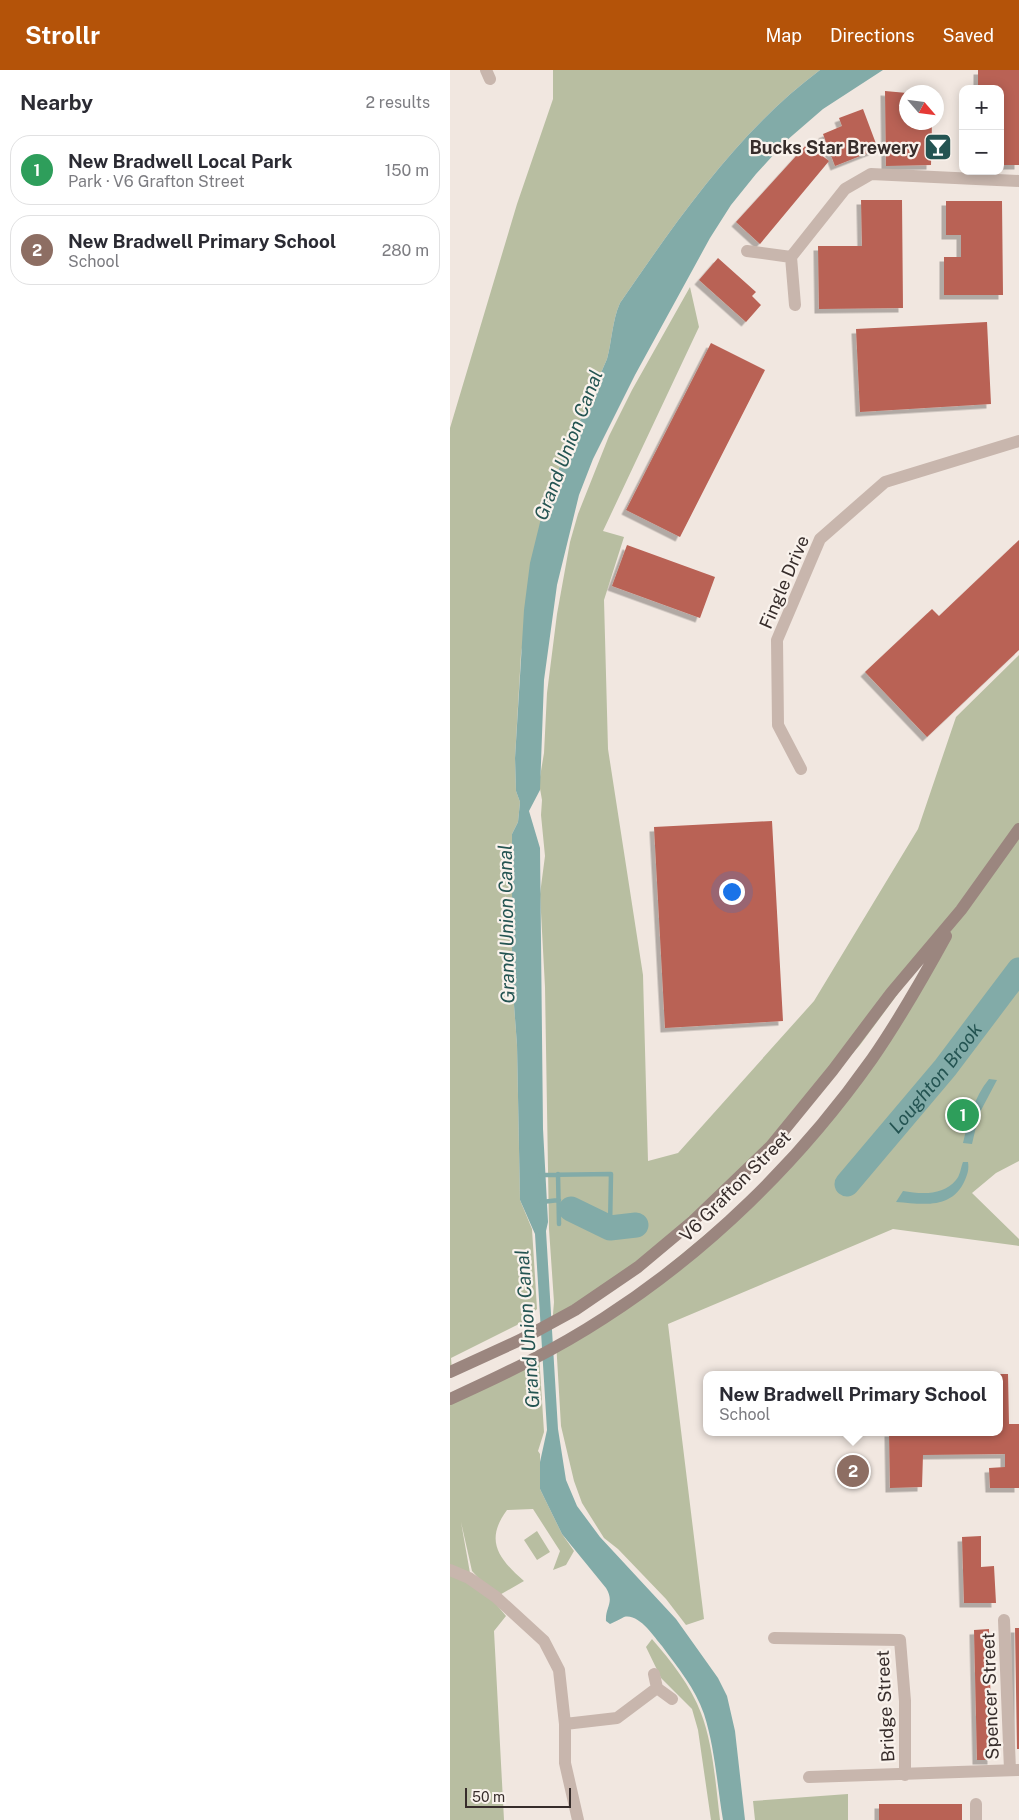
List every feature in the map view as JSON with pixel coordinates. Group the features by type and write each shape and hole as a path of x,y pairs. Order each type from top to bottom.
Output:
{"street":[{"path":"795,306 791,256 845,189 871,174 1019,181"},
{"path":"747,252 791,256"},
{"name":"Fingle Drive","path":"801,769 778,724 777,640 820,539 885,482 1019,442"},
{"name":"V6 Grafton Street","path":"450,1372 520,1340 575,1310 638,1267 694,1221 771,1146 833,1070 891,993 961,910 1019,829"},
{"name":"V6 Grafton Street","path":"450,1400 531,1361 597,1322 673,1270 711,1238 771,1180 824,1121 871,1059 916,991 961,910"},
{"path":"450,1570 469,1578 496,1597 544,1641 559,1670 565,1724 565,1763 578,1820"},
{"name":"Spencer Street","path":"1004,1620 1015,1770"},
{"name":"Bridge Street","path":"774,1638 900,1640 905,1701 905,1775"},
{"path":"654,1674 657,1688 672,1699"},
{"path":"565,1724 617,1718 657,1688"},
{"path":"809,1777 1015,1770"},
{"path":"976,1804 976,1820"}],"green space":[{"path":"553,70 820,70 790,94 762,121 711,178 664,240 620,303 615,317 607,359 546,498 521,654 515,758 516,791 520,802 518,822 512,834 512,978 517,1045 520,1200 532,1229 537,1309 521,1323 451,1358 452,1371 450,1372 450,428 517,204 553,99"},
{"path":"690,287 699,327 603,531 624,537 604,600 608,749 643,975 648,1161 678,1153 814,1001 918,829 956,717 1019,655 1019,1161 996,1173 972,1193 1019,1239 1019,1246 893,1229 668,1324 704,1619 686,1625 666,1599 618,1549 604,1538 582,1503 574,1481 561,1426 556,1341 605,1318 771,1180 871,1059 957,914 860,1045 771,1146 693,1221 552,1326 554,1302 549,1229 545,987 540,894 545,856 541,815 542,800 539,783 544,753 547,693 557,614 570,542 578,514 609,436 632,390"},
{"path":"539,1354 544,1432 538,1451 540,1454 540,1489 562,1534 574,1551 566,1565 553,1570 560,1551 533,1509 507,1510 496,1531 498,1549 508,1565 524,1581 496,1597 472,1571 461,1522 470,1573 506,1616 494,1631 504,1820 450,1820 450,1399"},
{"path":"537,1531 550,1552 537,1560 524,1540"},
{"path":"652,1639 686,1684 701,1713 711,1752 720,1820 711,1820 698,1730 692,1709 661,1678 646,1647"},
{"path":"848,1794 848,1820 755,1820 753,1801"}],"water":[{"path":"820,70 883,70 823,109 786,141 731,205 710,238 635,375 593,459 579,495 557,585 544,680 540,790 529,811 540,848 543,1129 548,1222 546,1231 558,1429 566,1480 577,1506 600,1537 676,1619 718,1678 727,1696 735,1731 745,1820 723,1820 711,1740 704,1714 696,1696 686,1678 641,1622 630,1617 624,1617 610,1624 606,1621 610,1601 609,1593 562,1534 540,1489 540,1462 547,1430 535,1234 520,1200 517,1045 512,978 512,834 518,822 520,802 516,791 515,758 524,610 530,563 546,498 607,359 615,317 620,303 664,240 711,178 762,121 790,94"},
{"path":"989,1079 997,1080 979,1114 972,1144 963,1143 969,1118 979,1094"},
{"path":"963,1162 968,1162 968,1173 965,1180 959,1190 945,1201 926,1204 896,1202 903,1191 931,1193 945,1189 957,1178"}],"building":[{"path":"978,70 1019,70 1019,165 1004,165 1004,85 978,85"},
{"path":"885,91 899,92 899,130 932,130 931,165 886,166"},
{"path":"863,109 878,149 835,166 823,134 842,126 839,118"},
{"path":"807,144 829,161 760,244 736,222"},
{"path":"861,200 902,200 903,308 819,309 818,246 862,246"},
{"path":"946,201 1002,201 1003,295 944,295 944,257 961,257 961,235 946,235"},
{"path":"718,258 756,292 752,296 761,305 746,322 699,280"},
{"path":"987,322 991,404 860,412 856,329"},
{"path":"711,343 765,370 680,537 626,510"},
{"path":"1019,540 1019,650 927,737 865,672 932,609 939,616"},
{"path":"627,545 715,577 700,618 612,586"},
{"path":"772,821 783,1021 665,1028 654,827"},
{"path":"1003,1374 1008,1374 1009,1424 1019,1424 1019,1488 990,1488 989,1468 1005,1467 1005,1454 923,1455 922,1487 890,1488 889,1436 1003,1436"},
{"path":"981,1536 981,1567 994,1566 996,1603 964,1603 962,1537"},
{"path":"1015,1628 1019,1628 1019,1749 1017,1749"},
{"path":"989,1629 992,1760 977,1760 974,1630"},
{"path":"879,1804 962,1804 962,1820 879,1820"}],"waterway":[{"name":"Loughton Brook","path":"847,1184 945,1068 1019,970"},
{"path":"558,1174 559,1224"},
{"path":"540,1175 611,1174 610,1228"},
{"name":"Loughton Brook","path":"542,1202 559,1200"},
{"name":"Loughton Brook","path":"571,1209 610,1228 636,1225"}],"place":[{"name":"Bucks Star Brewery","path":"938,147"},
{"name":"New Bradwell Local Park","path":"963,1115"},
{"name":"New Bradwell Primary School","path":"853,1471"}],"water label":[{"name":"Grand Union Canal","path":"568,445"},
{"name":"Grand Union Canal","path":"506,924"},
{"name":"Grand Union Canal","path":"527,1329"}]}
